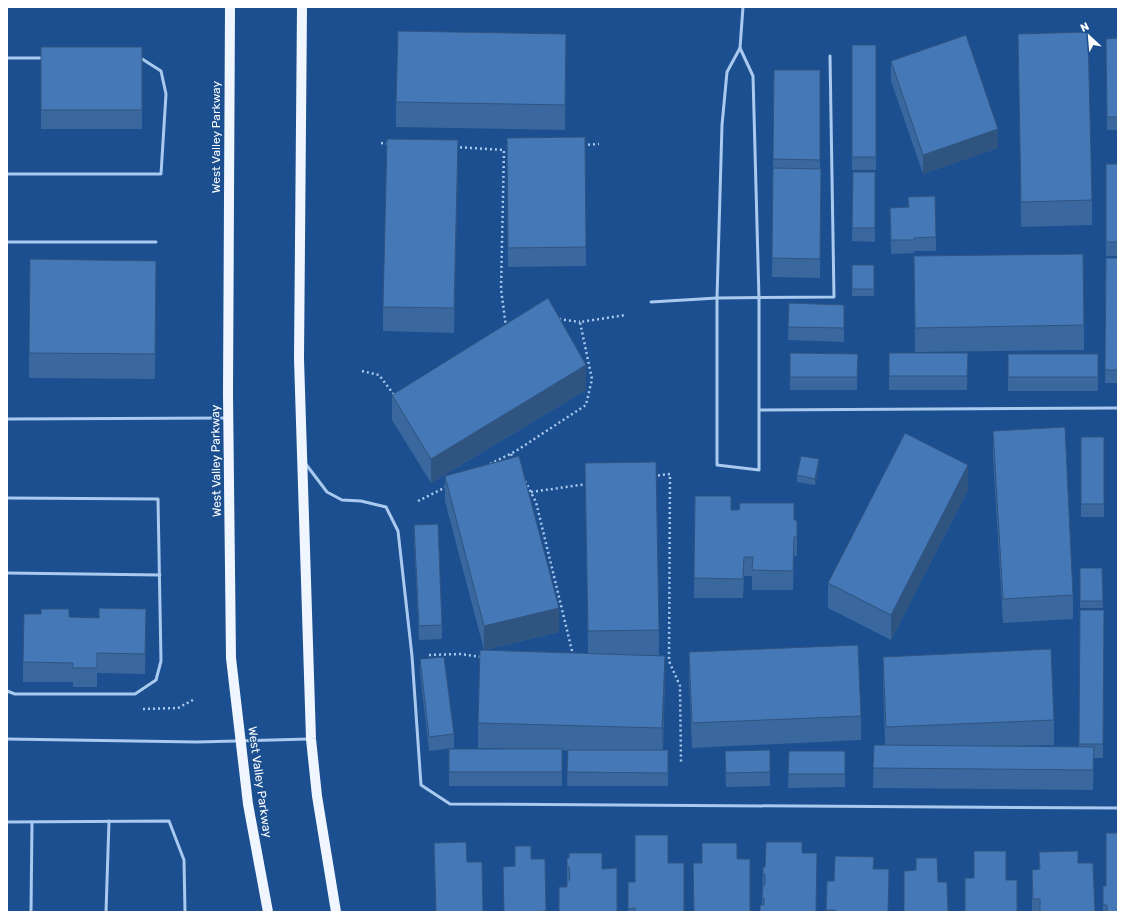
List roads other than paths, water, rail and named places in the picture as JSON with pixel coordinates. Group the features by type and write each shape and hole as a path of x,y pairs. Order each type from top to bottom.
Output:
{"main road":[{"name":"West Valley Parkway","path":"230,7 228,418 231,658 248,804 268,912"},
{"path":"302,7 299,359 311,739 317,796 336,912"}],"lane":[{"path":"740,48 753,76 759,299 759,470 717,465 717,298 722,125 727,72 740,48 743,7"},
{"path":"651,302 717,298 759,299 834,297 830,56"},
{"path":"7,174 162,174 166,94 161,71 141,57 133,57"},
{"path":"7,58 46,58"},
{"path":"7,242 156,242"},
{"path":"760,410 1118,408"},
{"path":"7,419 228,418"},
{"path":"303,461 327,492 342,500 361,501 386,507 398,531 412,656 421,785 450,804 1118,808"},
{"path":"7,498 158,499 161,661 156,680 135,694 15,694 7,691"},
{"path":"7,573 160,575"},
{"path":"7,739 197,742 311,739"},
{"path":"7,822 168,821 184,860 185,912"},
{"path":"31,912 32,822"},
{"path":"106,912 109,822"}]}
